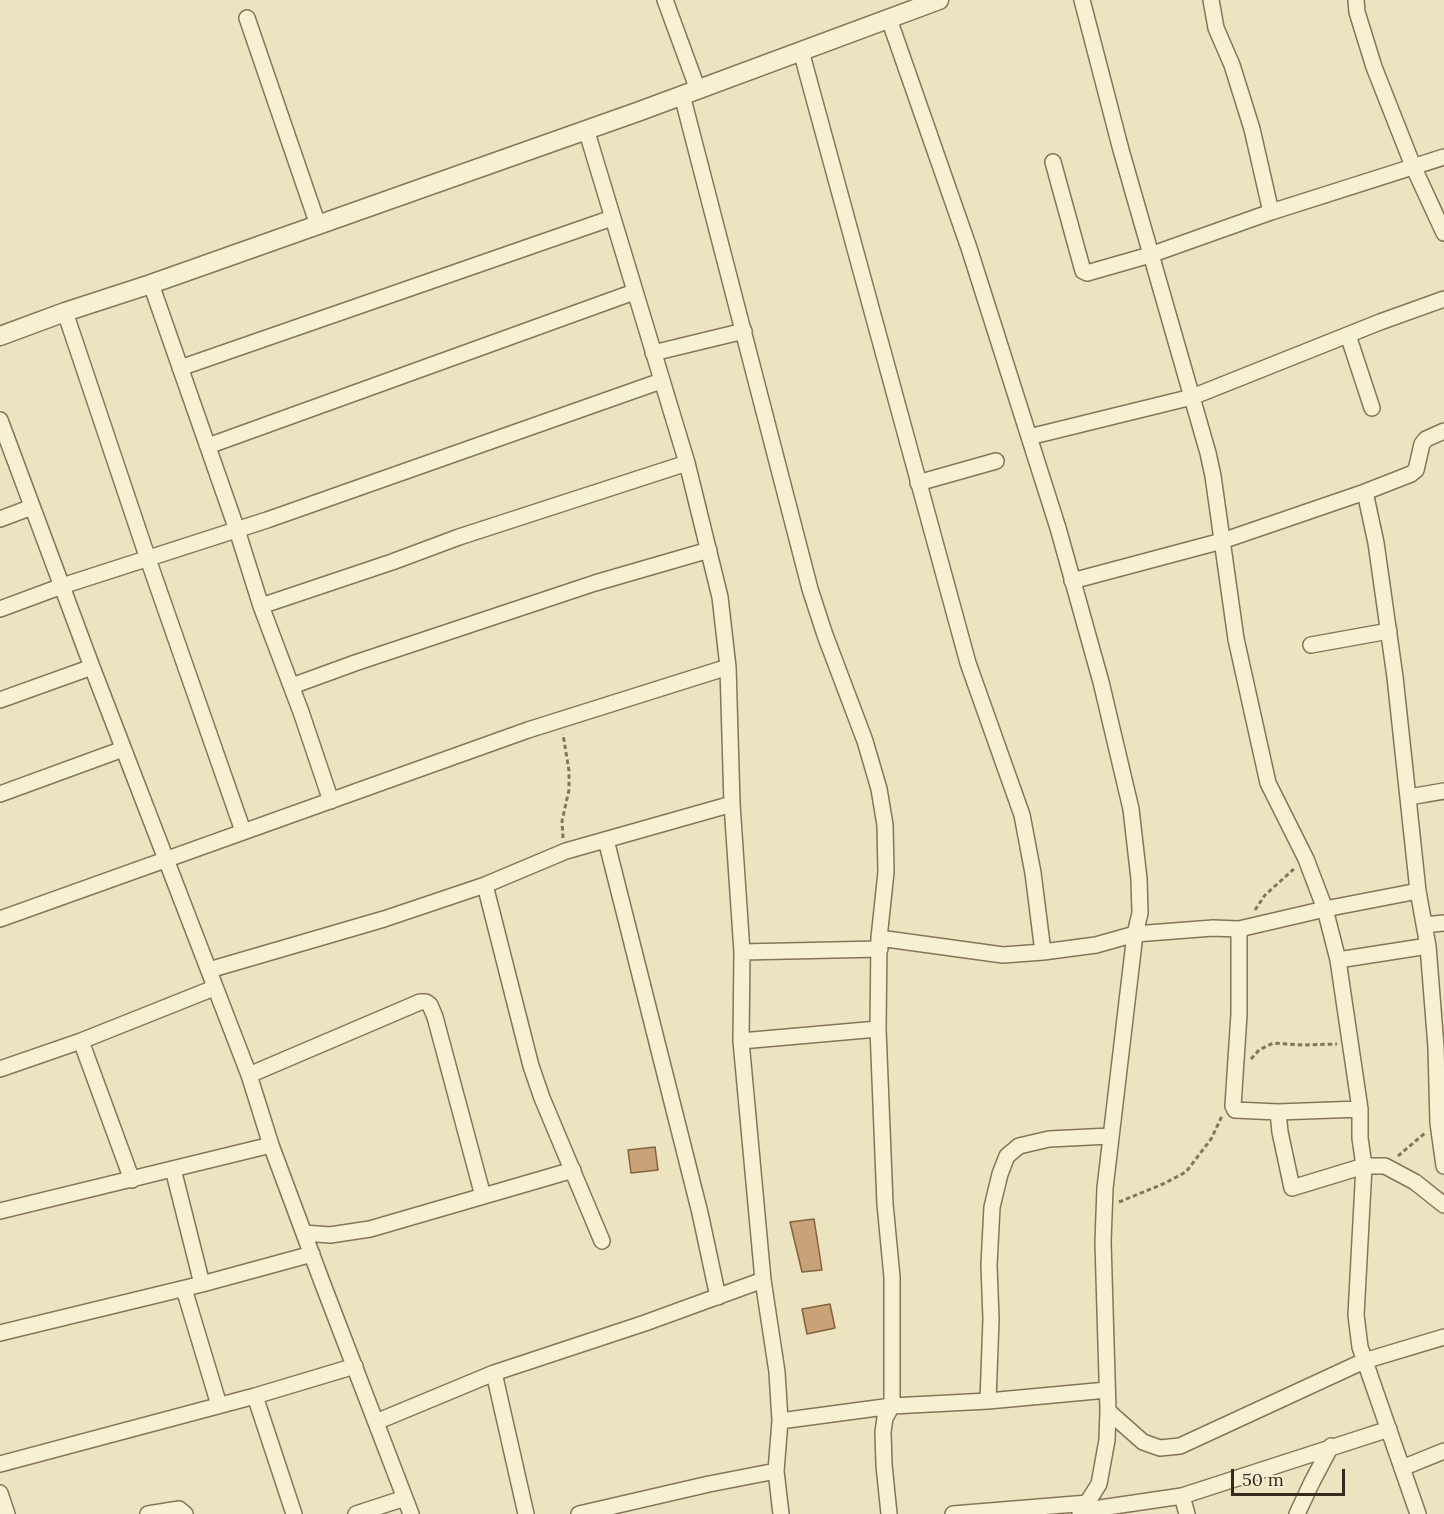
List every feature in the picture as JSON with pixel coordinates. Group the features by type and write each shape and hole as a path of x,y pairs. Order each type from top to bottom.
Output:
{"street":[{"path":"665,0 690,92 744,331 816,611 865,741 879,789 885,825 886,872 880,944 878,1029 882,1139 892,1277 892,1406 885,1418 883,1432 889,1514"},
{"path":"0,336 690,92 939,0"},
{"path":"1082,0 1150,255 1213,476 1236,639 1268,783 1306,859 1325,909 1338,960 1360,1109 1360,1138 1364,1166 1356,1316 1360,1347 1419,1514"},
{"path":"1211,0 1216,28 1232,65 1252,129 1271,212"},
{"path":"1356,0 1357,12 1374,67 1413,166 1444,233"},
{"path":"247,18 318,225"},
{"path":"889,19 969,248 1058,528 1101,682 1131,809 1139,879 1140,913 1135,934 1105,1188 1103,1242 1108,1411 1104,1465 1099,1484 1083,1509"},
{"path":"801,51 968,663 1022,815 1033,873 1043,952"},
{"path":"586,129 687,463 720,597 728,668 732,804 741,952 741,1041 763,1280 777,1372 780,1421 776,1447 776,1471 781,1514"},
{"path":"1053,162 1084,273 1150,255 1271,212 1444,157"},
{"path":"180,368 612,218"},
{"path":"151,284 237,530 261,606 292,686 331,801"},
{"path":"208,446 634,292"},
{"path":"1029,437 1192,397 1444,299"},
{"path":"65,312 243,831"},
{"path":"653,353 744,331"},
{"path":"1348,335 1372,408"},
{"path":"0,609 62,586 237,530 661,381"},
{"path":"1,426 249,1075 304,1233 411,1514"},
{"path":"1072,581 1221,541 1411,474 1416,470 1422,444 1426,439 1444,431"},
{"path":"918,483 996,461"},
{"path":"261,606 459,537 687,463"},
{"path":"1365,492 1376,543 1389,631 1418,891 1428,946 1436,1047 1438,1123 1444,1166"},
{"path":"0,519 32,507"},
{"path":"292,686 595,583 709,550"},
{"path":"1311,645 1389,631"},
{"path":"0,700 92,667"},
{"path":"0,919 560,720 728,668"},
{"path":"0,794 123,749"},
{"path":"1409,797 1444,791"},
{"path":"209,970 384,919 485,885 566,851 732,804"},
{"path":"606,840 700,1213 718,1297"},
{"path":"485,885 531,1066 542,1098 602,1241"},
{"path":"741,952 880,944 1003,955 1043,952 1096,945 1135,934 1212,928 1239,929 1418,891"},
{"path":"1424,925 1444,923"},
{"path":"1239,929 1239,1014 1233,1106 1235,1110 1278,1112 1360,1109"},
{"path":"1338,960 1428,946"},
{"path":"0,1069 81,1041 214,988"},
{"path":"249,1075 420,1002 426,1002 430,1005 435,1017 483,1196"},
{"path":"741,1041 878,1029"},
{"path":"81,1041 132,1180"},
{"path":"1278,1112 1291,1187 1364,1166 1385,1166 1415,1182 1444,1205"},
{"path":"988,1401 991,1319 989,1265 992,1207 1000,1174 1008,1156 1019,1146 1049,1138 1110,1136"},
{"path":"0,1211 272,1145"},
{"path":"173,1169 202,1284"},
{"path":"304,1233 330,1235 350,1233 573,1170"},
{"path":"0,1333 183,1289 312,1254"},
{"path":"376,1422 494,1373 763,1280"},
{"path":"183,1289 219,1405"},
{"path":"1108,1411 1143,1442 1160,1448 1180,1446 1364,1361 1444,1337"},
{"path":"0,1464 255,1396 355,1366"},
{"path":"494,1373 526,1514"},
{"path":"780,1421 892,1406 988,1401 1107,1390"},
{"path":"255,1396 294,1514"},
{"path":"953,1514 1083,1509 1182,1496 1389,1429"},
{"path":"1298,1514 1331,1446"},
{"path":"1402,1468 1444,1451"},
{"path":"579,1514 776,1471"},
{"path":"0,1493 7,1514"},
{"path":"1182,1496 1187,1514"},
{"path":"356,1514 405,1498"},
{"path":"148,1514 179,1509 185,1514"}],"path":[{"path":"560,720 569,771 569,790 562,821 566,851"},
{"path":"1239,929 1249,921 1265,895 1306,859"},
{"path":"1385,1166 1438,1123"}],"building":[{"path":"655,1147 658,1170 631,1173 628,1150"},
{"path":"814,1219 822,1270 802,1272 790,1222"},
{"path":"830,1304 835,1328 807,1334 802,1309"}]}
